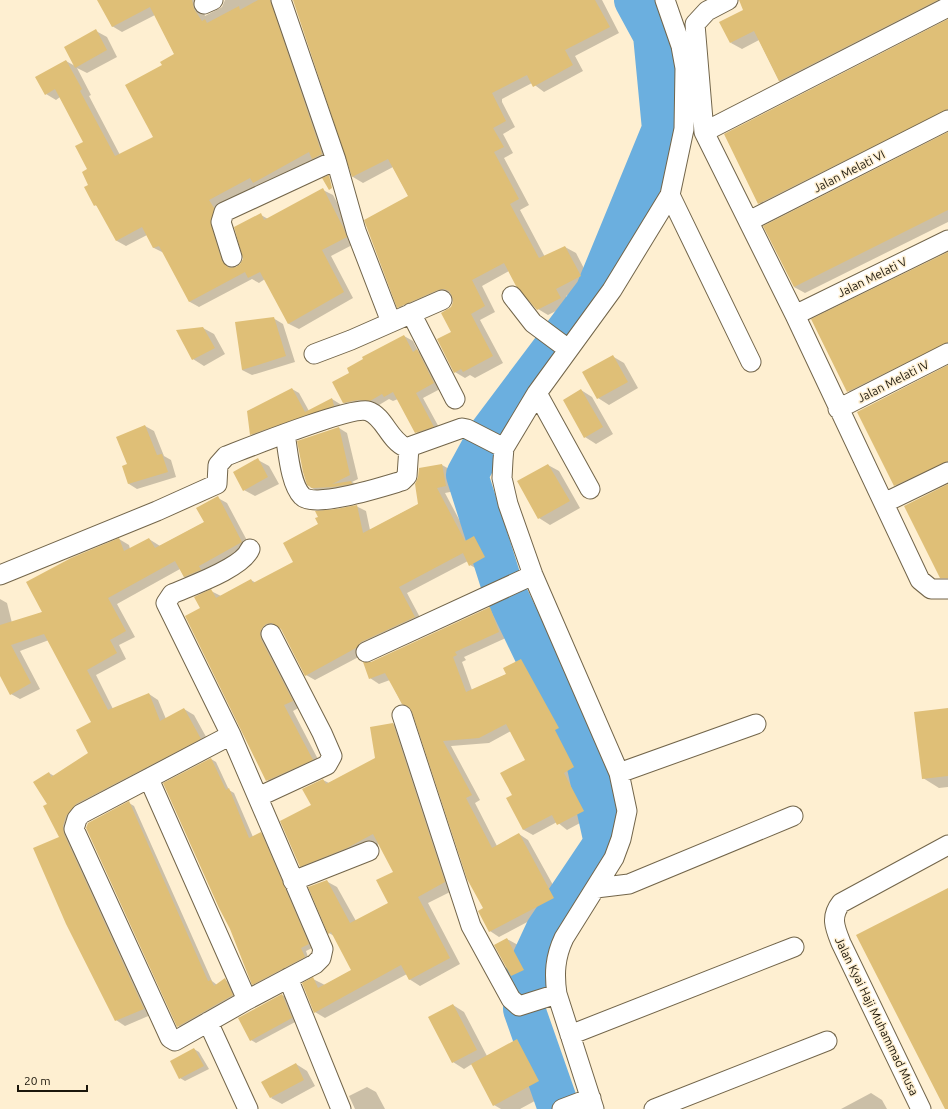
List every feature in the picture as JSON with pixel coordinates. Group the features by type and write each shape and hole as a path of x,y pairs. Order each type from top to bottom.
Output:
{"street":[{"path":"281,0 336,160 356,231 391,322"},
{"path":"568,1107 592,1103 557,994 555,978 558,951 564,938 614,858 622,832 626,811 619,773 534,575 508,504 502,478 498,444 537,393 560,343 612,290 670,195 684,129 685,68 681,46 665,0"},
{"path":"728,0 707,11 695,24 704,132 795,315 838,409 920,580 931,589 948,589"},
{"path":"704,132 948,7"},
{"name":"Jalan Melati VI","path":"749,221 948,120"},
{"path":"232,257 222,222 224,212 336,160"},
{"path":"670,195 751,362"},
{"name":"Jalan Melati V","path":"795,315 948,240"},
{"path":"512,296 533,323 560,343"},
{"path":"314,354 442,300"},
{"path":"411,313 455,399"},
{"name":"Jalan Melati IV","path":"838,409 948,353"},
{"path":"537,393 590,489"},
{"path":"0,576 157,511 217,484 218,465 222,458 339,415 366,410 374,414 401,445 409,447 458,429 467,429 498,444"},
{"path":"285,434 297,488 302,496 311,501 358,493 402,481 406,476 409,447"},
{"path":"884,503 948,472"},
{"path":"231,735 81,814 77,819 74,829 170,1038 175,1041 247,1000 315,964 322,954 323,949 231,735 166,603 172,594 234,565 246,556 250,549"},
{"path":"366,652 534,575"},
{"path":"258,797 327,765 332,756 322,733 271,634"},
{"path":"402,715 471,926 511,999 527,1003 557,994"},
{"path":"619,773 756,724"},
{"path":"149,779 247,1000"},
{"path":"596,888 629,884 792,816"},
{"name":"Jalan Kyai Haji Muhammad Musa","path":"921,1109 841,943 834,927 834,919 841,903 948,845"},
{"path":"293,881 369,851"},
{"path":"570,1035 794,947"},
{"path":"288,978 341,1109"},
{"path":"208,1022 248,1109"},
{"path":"654,1109 827,1041"}],"building":[{"path":"97,0 192,0 194,9 202,21 205,19 207,23 239,6 240,10 258,0 270,0 322,154 312,159 309,152 253,183 250,178 209,200 214,208 211,225 222,261 229,268 236,267 243,259 234,227 261,213 264,220 323,188 347,237 322,250 344,292 288,324 260,272 248,278 245,272 189,302 159,246 153,248 142,227 116,241 84,187 88,185 82,172 87,169 75,146 83,142 55,89 45,95 35,77 66,60 82,89 80,91 115,156 153,137 125,85 162,65 160,62 174,54 150,7 112,27"},
{"path":"293,0 595,0 610,27 565,50 573,65 533,87 527,75 492,93 506,121 493,128 504,147 494,152 519,199 510,204 539,258 565,246 581,276 556,289 561,298 537,310 516,286 504,263 472,280 485,306 471,314 493,356 463,372 461,369 454,373 437,339 451,332 441,313 451,307 453,302 449,291 444,289 438,290 397,308 364,220 408,196 388,159 352,177"},
{"path":"739,0 938,0 779,81 754,31 730,43 719,22 743,10"},
{"path":"948,19 948,109 758,204 724,134"},
{"path":"96,29 107,50 75,68 64,47"},
{"path":"948,132 948,210 794,287 763,226"},
{"path":"329,175 332,188 329,190 322,178"},
{"path":"948,252 948,342 847,392 811,319"},
{"path":"274,317 286,356 242,370 235,322"},
{"path":"203,327 215,348 192,360 176,330"},
{"path":"404,335 413,352 417,349 434,383 416,393 434,427 415,433 393,392 384,397 382,394 370,401 358,400 343,403 332,382 349,373 347,368 363,359 362,357"},
{"path":"613,355 628,382 597,399 582,372"},
{"path":"948,365 948,461 894,486 857,412"},
{"path":"292,388 305,412 332,398 334,406 250,435 247,411"},
{"path":"581,389 603,427 584,438 563,400"},
{"path":"145,425 157,455 162,454 168,472 128,484 122,466 127,464 116,437"},
{"path":"339,427 350,475 332,484 351,481 352,484 312,488 307,485 297,441"},
{"path":"258,458 268,477 243,491 233,472"},
{"path":"442,464 446,486 437,488 465,541 474,536 485,557 469,566 463,553 399,587 415,617 361,642 356,648 305,676 281,629 272,623 266,624 262,628 260,633 261,639 293,701 284,705 313,760 266,781 185,616 200,608 194,597 211,589 216,598 251,579 253,583 293,562 283,543 318,524 315,518 318,517 315,511 357,505 363,533 418,504 415,484 418,477 419,468"},
{"path":"548,464 570,501 538,519 517,481"},
{"path":"948,484 948,578 940,578 904,506"},
{"path":"218,496 242,542 199,566 201,570 184,577 175,561 108,598 126,631 110,640 117,653 87,670 108,710 149,693 160,721 184,708 201,739 76,804 66,816 63,826 64,834 144,1009 115,1021 66,924 33,848 59,837 43,806 47,804 33,782 49,772 51,777 88,753 76,730 91,722 44,634 11,645 31,683 10,695 0,676 0,625 42,612 26,582 71,558 119,538 124,551 149,538 155,548 204,522 196,508"},
{"path":"490,607 499,632 455,652 457,655 453,657 466,692 506,674 503,668 521,659 559,728 555,730 574,767 564,773 584,811 557,825 552,815 523,830 506,798 512,795 500,773 525,760 506,724 479,738 443,741 472,795 466,798 492,848 519,833 554,898 489,932 478,911 483,908 467,879 412,712 409,707 402,704 385,673 369,679 363,662 371,662"},
{"path":"948,708 948,776 922,779 914,712"},
{"path":"393,723 445,882 418,897 450,958 409,980 401,965 314,1013 302,983 313,977 318,988 351,970 331,932 328,934 308,887 327,880 350,923 388,903 376,880 393,872 373,834 347,848 300,867 280,821 311,805 302,789 323,779 326,784 375,758 370,727"},
{"path":"211,758 226,790 229,788 249,838 261,832 309,944 301,948 305,957 252,985 230,929 219,908 163,783"},
{"path":"129,801 208,981 211,980 214,986 225,978 233,995 177,1027 86,828 88,823"},
{"path":"948,888 948,1109 945,1109 856,935"},
{"path":"507,938 524,970 511,976 494,945"},
{"path":"282,994 292,1018 250,1041 238,1018"},
{"path":"453,1004 477,1050 452,1063 428,1017"},
{"path":"517,1039 539,1081 493,1106 471,1064"},
{"path":"194,1048 204,1066 179,1079 170,1061"},
{"path":"296,1063 304,1080 270,1098 261,1082"}],"waterway":[{"path":"559,1109 524,1009 527,972 546,931 605,843 587,762 502,585 467,475 490,433 596,292 663,129 654,35 635,0"}]}
